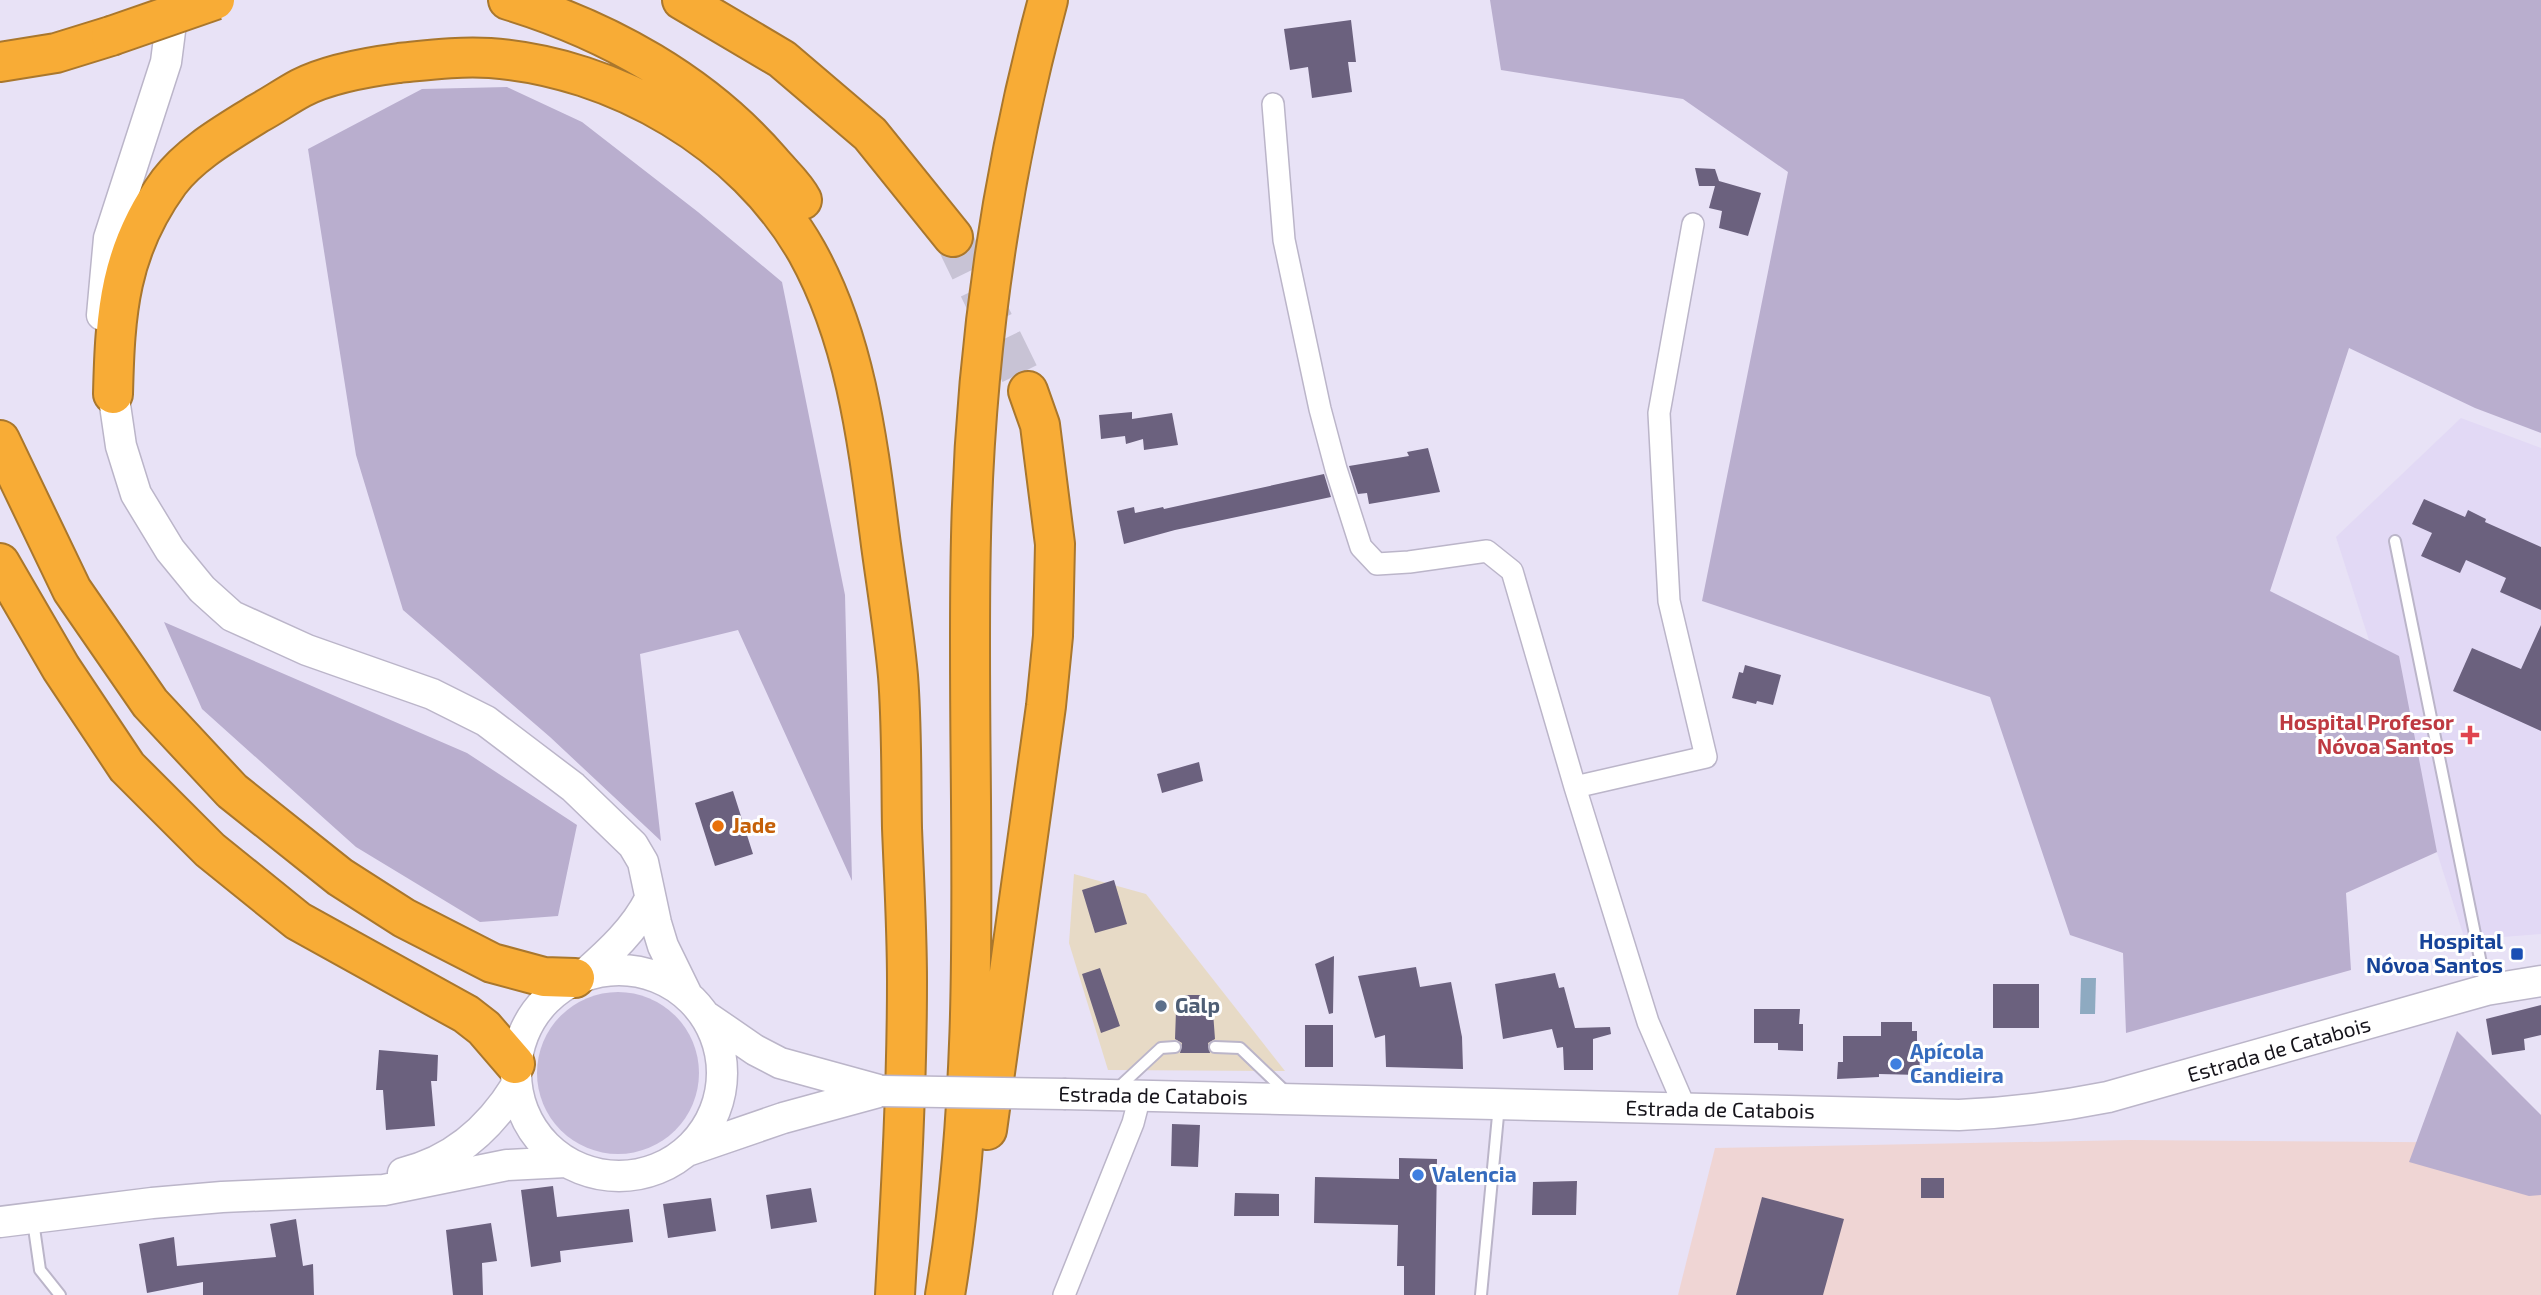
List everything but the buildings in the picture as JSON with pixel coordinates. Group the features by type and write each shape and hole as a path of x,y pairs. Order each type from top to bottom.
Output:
{"highway":[{"path":"0,61 55,53 215,0"},
{"path":"508,0 596,33 651,63 707,100 755,144 800,195 855,310 872,381 883,452 898,677 907,980 903,1160 895,1295"},
{"path":"682,0 782,59 870,134 953,237"},
{"path":"946,1295 960,1183 970,1046 970,630 975,447 987,318 1005,192 1027,81 1048,0"},
{"path":"113,394 114,329 127,262 146,220 172,178 216,139 304,86 370,67 451,57 523,62 619,90 663,112 734,163 774,203 807,253 834,312 856,377 869,450 898,677"},
{"path":"961,1295 1014,942 1053,636 1055,544 1040,425 1028,391"},
{"path":"0,440 72,590 150,703 232,791 340,877 415,924 492,963 544,977 580,976"},
{"path":"0,563 61,668 127,767 210,850 298,922 466,1014 484,1028 516,1075"}],"main road":[{"path":"174,0 166,62 109,238 101,310 121,446 136,495 170,550 202,589 232,616 307,650 432,694 486,721 573,787 633,845 643,862 663,946 718,1042 722,1072 718,1101 706,1129 686,1152"},
{"path":"289,1193 396,1174 440,1159 485,1129 501,1110 516,1075 521,1038 534,1013 552,993 580,976 627,933 650,899"},
{"path":"580,976 611,969 638,970 663,979 755,1051 780,1063 882,1091"},
{"name":"Estrada de Catabois","path":"882,1091 1686,1110 2003,1114 2056,1108 2155,1085 2486,990 2541,981"},
{"path":"516,1075 526,1118 545,1146 565,1162 588,1172 616,1176 643,1174 666,1165 686,1152 783,1118 882,1091"},
{"path":"0,1222 152,1203 289,1193 384,1190 507,1165 565,1162"}],"street":[{"path":"1273,104 1284,240 1326,433 1361,547 1377,564 1487,551 1512,571 1648,1022 1686,1110"},
{"path":"1576,787 1706,757 1669,601 1659,413 1693,224"},
{"path":"1064,1295 1133,1123 1140,1096"}],"lane":[{"path":"2395,541 2486,990"},
{"path":"1111,1095 1161,1048 1175,1047"},
{"path":"1215,1047 1240,1048 1294,1099"},
{"path":"1481,1295 1499,1105"},
{"path":"33,1217 40,1270 60,1295"}],"shaded area":[{"path":"1490,0 2541,0 2541,433 2475,408 2349,348 2270,591 2399,656 2437,852 2346,893 2351,970 2126,1033 2123,953 2070,935 1990,697 1702,601 1788,172 1683,99 1501,70"},
{"path":"507,87 582,122 698,212 782,282 845,595 852,881 738,630 640,654 661,841 550,737 403,610 356,455 308,149 422,89"},
{"name":"Hospital Profesor Nóvoa Santos","path":"2461,418 2541,448 2541,934 2465,940 2336,537"},
{"path":"164,622 467,753 577,825 558,916 480,922 356,847 202,709"},
{"name":"Galp","path":"1074,874 1146,894 1285,1071 1108,1070 1069,943"},
{"path":"618,992 649,999 675,1016 692,1042 699,1073 692,1104 675,1130 649,1147 618,1154 587,1147 561,1130 544,1104 537,1073 544,1042 561,1016 587,999"},
{"path":"2457,1031 2541,1115 2541,1195 2529,1196 2409,1162"},
{"path":"2130,1140 2541,1143 2541,1295 1678,1295 1715,1148"}],"water":[{"path":"2081,978 2096,978 2095,1014 2080,1014"}],"tunnel":[{"path":"953,237 1028,391"}],"place":[{"name":"Hospital Profesor Nóvoa Santos","path":"2470,735"},
{"name":"Jade","path":"718,826"},
{"name":"Hospital Nóvoa Santos","path":"2517,954"},
{"name":"Galp","path":"1161,1006"},
{"name":"Apícola Candieira","path":"1896,1064"},
{"name":"Valencia","path":"1418,1175"}]}
